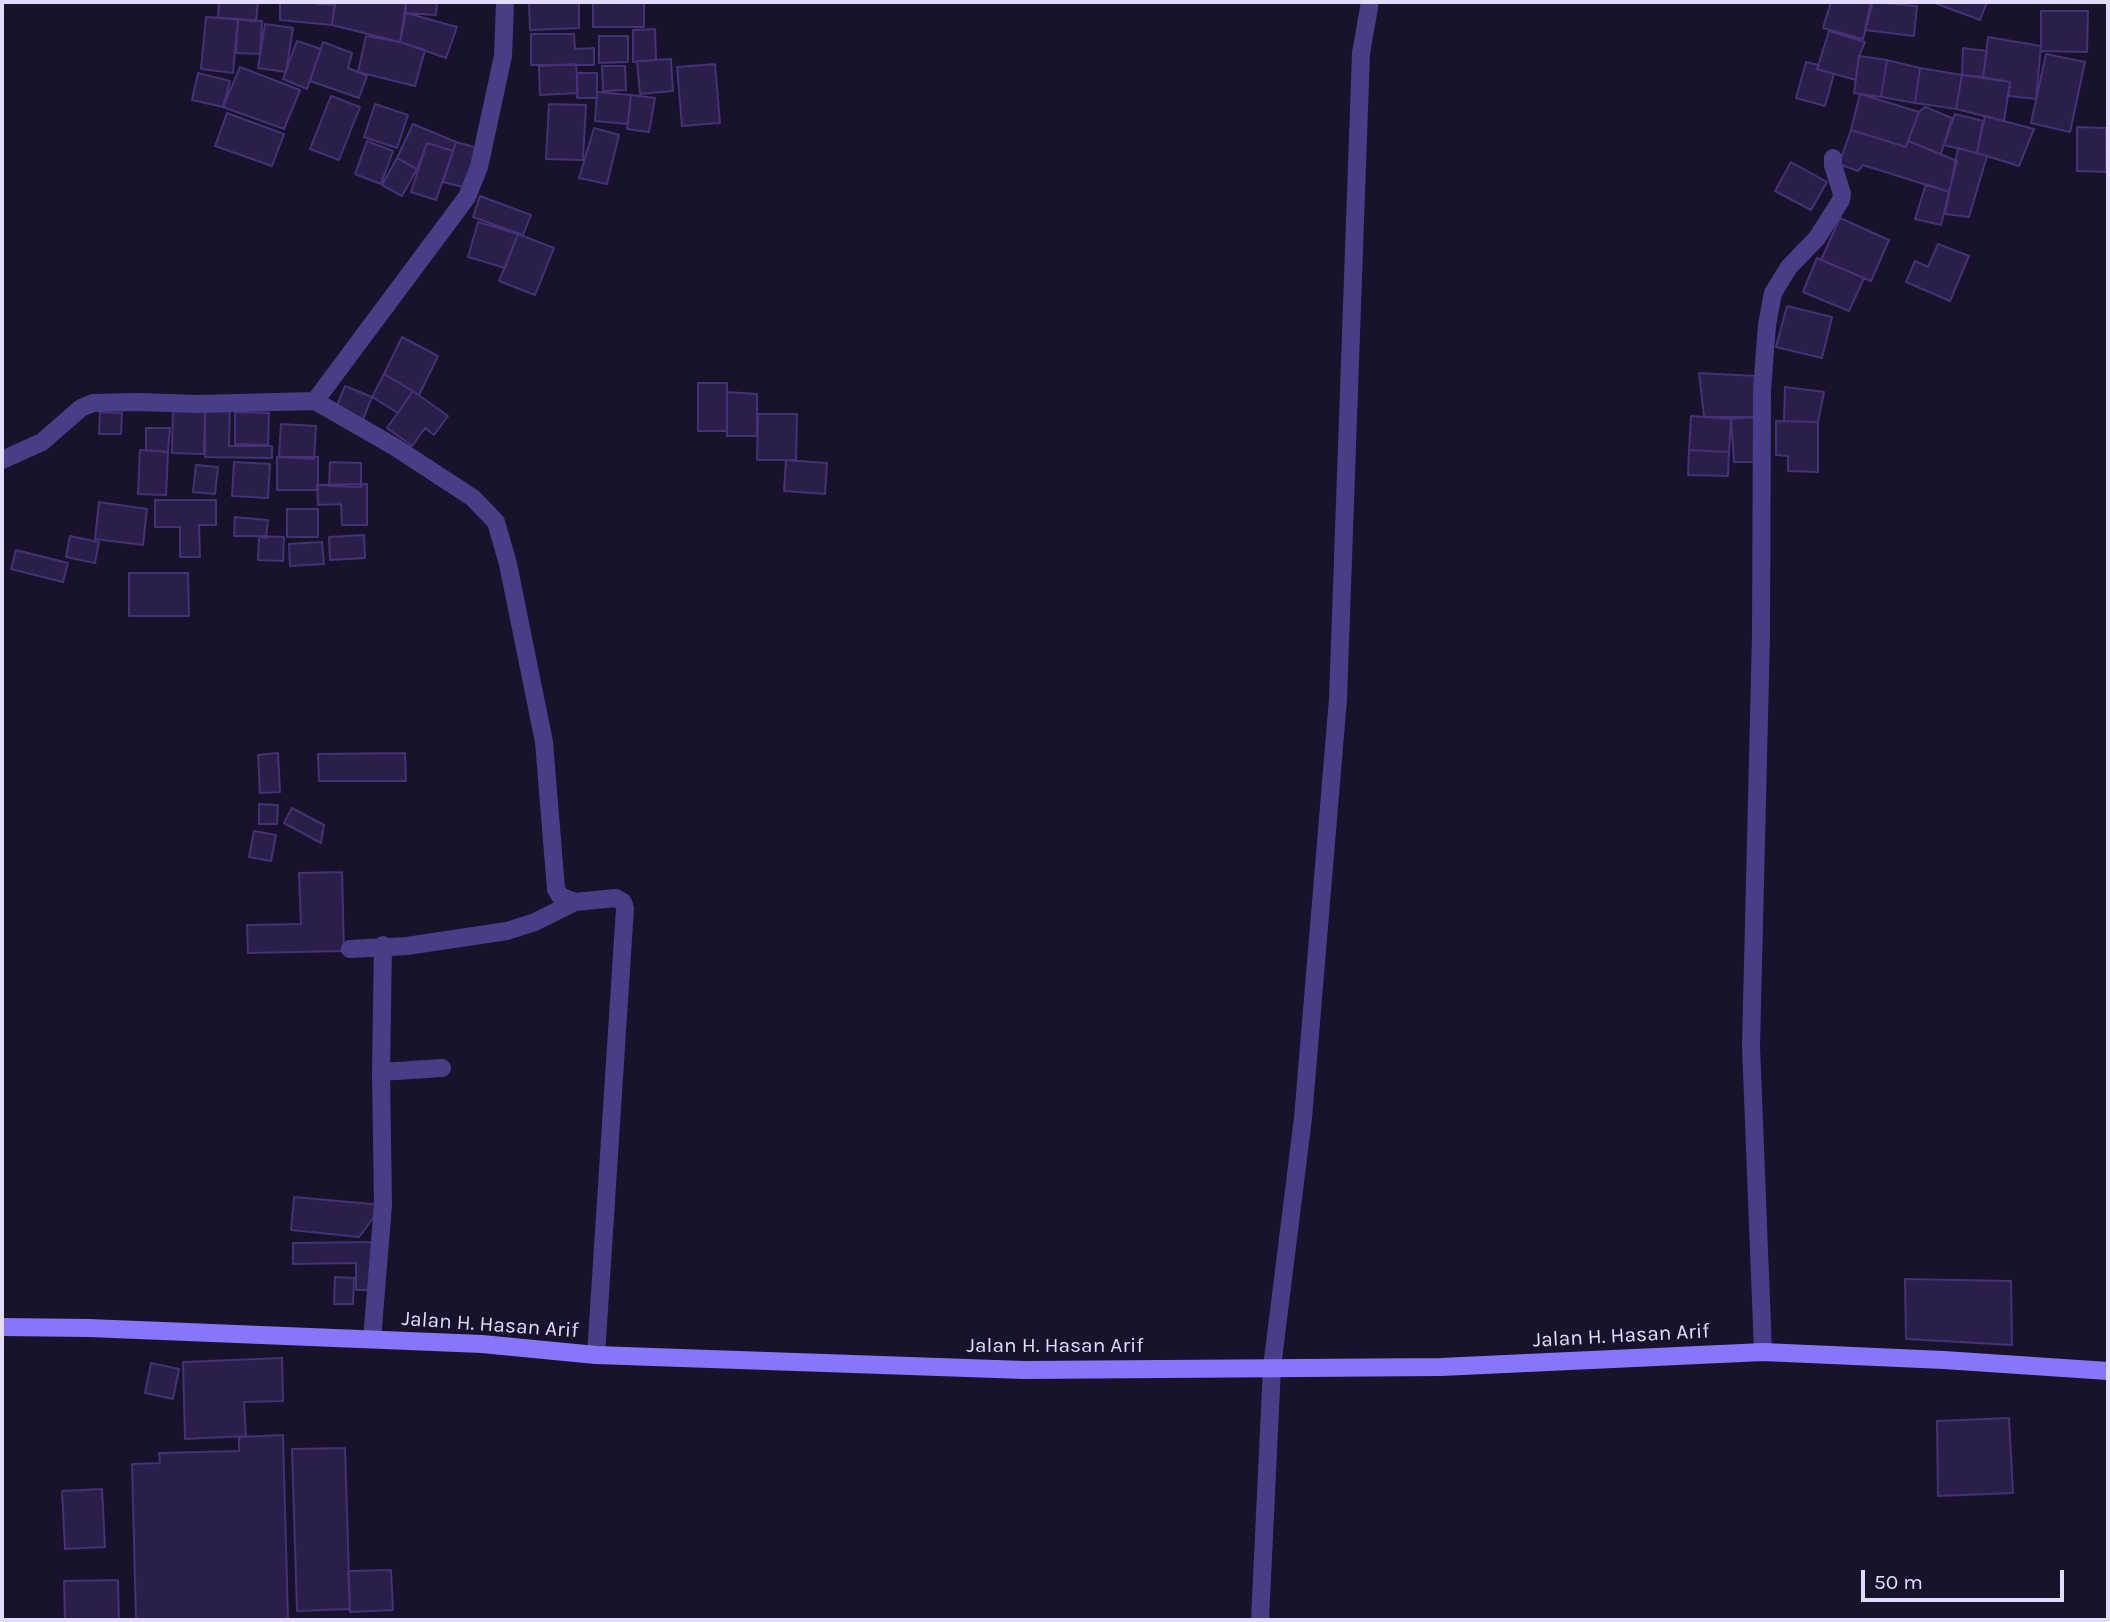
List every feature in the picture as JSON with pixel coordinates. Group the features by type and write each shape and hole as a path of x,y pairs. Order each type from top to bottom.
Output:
{"main road":[{"name":"Jalan H. Hasan Arif","path":"2,1327 372,1339 596,1355 1024,1370 1441,1367 1763,1352 2108,1371"}],"street":[{"path":"315,401 467,197 479,167 503,55 505,2"},
{"path":"1260,1620 1338,699 1358,108 1361,53 1370,2"},
{"path":"1763,1352 1751,1045 1761,635 1762,390 1767,325 1773,293 1789,267 1817,238 1842,194 1833,158"},
{"path":"2,460 42,442 81,408 93,403 315,401 395,446 473,498 496,522 508,564 544,742 556,889 560,895 575,902"},
{"path":"351,949 383,945 407,946 507,931 536,922 575,902 616,898 623,902 625,908 596,1355"},
{"path":"372,1339 383,1205 383,945"},
{"path":"381,1072 442,1068"}],"building":[{"path":"219,2 258,2 256,21 218,18"},
{"path":"280,2 335,5 332,25 280,20"},
{"path":"335,2 406,2 400,42 332,25"},
{"path":"406,2 437,2 436,15 406,13"},
{"path":"529,2 579,2 579,28 530,30"},
{"path":"593,2 644,2 644,27 593,27"},
{"path":"1831,2 1867,2 1872,5 1863,39 1823,28"},
{"path":"1871,2 1917,6 1914,36 1865,30"},
{"path":"1932,2 1987,2 1980,20"},
{"path":"2041,11 2088,11 2087,52 2041,51"},
{"path":"406,13 457,27 446,58 400,42"},
{"path":"206,17 238,19 233,73 201,69"},
{"path":"238,19 262,21 260,54 236,53"},
{"path":"265,24 293,28 286,72 258,68"},
{"path":"655,29 656,60 633,62 633,30"},
{"path":"1829,31 1865,42 1859,56 1856,80 1817,69"},
{"path":"531,34 574,34 575,49 594,48 594,65 531,65"},
{"path":"366,36 425,50 415,86 358,72"},
{"path":"599,36 628,36 628,62 599,63"},
{"path":"1988,37 2041,46 2036,99 2009,96 2010,82 1983,77"},
{"path":"297,41 321,49 307,89 283,79"},
{"path":"323,42 352,53 348,68 367,76 359,98 310,81"},
{"path":"1963,48 1987,51 1983,77 1962,75"},
{"path":"2046,54 2085,62 2070,132 2031,123"},
{"path":"1859,56 1887,60 1881,97 1854,93"},
{"path":"671,59 673,91 640,94 637,61"},
{"path":"1887,60 1920,68 1915,103 1881,97"},
{"path":"1806,62 1819,65 1817,69 1834,74 1825,106 1796,98"},
{"path":"576,64 578,93 540,95 539,66"},
{"path":"715,64 720,123 682,126 677,67"},
{"path":"602,66 625,66 626,90 603,91"},
{"path":"240,67 300,90 284,129 223,107"},
{"path":"1920,68 1962,75 1956,109 1915,103"},
{"path":"198,73 230,81 223,107 192,100"},
{"path":"577,73 597,73 597,98 577,98"},
{"path":"1962,75 2010,82 2004,121 1956,109"},
{"path":"597,92 631,95 628,124 595,121"},
{"path":"1860,94 1919,112 1906,147 1851,130"},
{"path":"631,95 655,98 649,132 627,129"},
{"path":"331,96 360,107 339,160 310,149"},
{"path":"375,104 408,115 397,148 364,137"},
{"path":"549,104 586,105 583,160 546,159"},
{"path":"1925,107 1952,118 1941,154 1908,141 1919,112"},
{"path":"227,113 284,134 272,166 215,146"},
{"path":"1955,114 1983,121 1977,153 1944,145"},
{"path":"1985,116 2034,129 2019,166 1977,153"},
{"path":"413,124 456,142 453,151 427,143 417,169 397,158"},
{"path":"2077,127 2106,128 2106,172 2077,171"},
{"path":"594,128 619,135 607,184 579,178"},
{"path":"1851,130 1906,147 1908,141 1957,161 1949,192 1863,165 1858,171 1839,164"},
{"path":"367,141 393,151 381,184 355,174"},
{"path":"456,142 478,148 467,188 443,182"},
{"path":"427,143 453,151 436,200 411,192"},
{"path":"1958,148 1987,156 1969,217 1945,214"},
{"path":"397,158 417,169 402,196 382,185"},
{"path":"1791,162 1827,182 1811,210 1775,191"},
{"path":"1926,184 1949,192 1941,225 1915,219"},
{"path":"480,196 531,215 523,235 473,217"},
{"path":"1840,218 1889,240 1871,281 1821,260"},
{"path":"478,222 518,234 505,268 468,257"},
{"path":"518,234 554,248 535,295 499,281"},
{"path":"1938,244 1969,256 1950,301 1906,282 1915,261 1928,267"},
{"path":"1817,258 1864,278 1849,311 1803,292"},
{"path":"1787,306 1832,317 1822,358 1776,347"},
{"path":"402,337 438,356 419,395 384,374"},
{"path":"1699,373 1755,376 1757,417 1704,417"},
{"path":"384,374 413,391 398,413 372,397"},
{"path":"698,383 727,383 727,431 698,431"},
{"path":"345,386 372,397 363,419 336,408"},
{"path":"1785,387 1824,392 1818,422 1784,421"},
{"path":"413,391 448,416 434,435 425,428 412,446 387,428"},
{"path":"727,392 757,394 757,436 727,436"},
{"path":"205,405 230,405 229,446 272,446 272,458 205,457"},
{"path":"173,408 205,408 204,454 172,453"},
{"path":"100,412 122,413 121,434 99,434"},
{"path":"235,412 269,413 268,445 235,444"},
{"path":"758,414 797,414 796,460 757,460"},
{"path":"1691,416 1731,419 1729,452 1689,450"},
{"path":"1757,417 1757,462 1734,462 1731,419"},
{"path":"1776,421 1818,422 1818,472 1788,471 1788,456 1776,455"},
{"path":"281,424 316,426 314,459 279,457"},
{"path":"146,428 170,428 168,452 146,450"},
{"path":"140,450 168,452 166,495 138,494"},
{"path":"1689,450 1729,452 1728,476 1688,475"},
{"path":"277,457 318,457 318,490 277,490"},
{"path":"786,460 827,463 825,494 784,491"},
{"path":"234,462 270,464 268,498 232,496"},
{"path":"330,462 361,463 361,487 329,486"},
{"path":"196,465 218,467 215,494 193,492"},
{"path":"367,484 367,525 342,525 341,504 318,505 317,485"},
{"path":"155,500 216,500 216,525 199,525 200,557 180,557 180,527 155,527"},
{"path":"99,502 147,509 143,545 95,539"},
{"path":"287,509 318,509 318,537 287,537"},
{"path":"235,517 268,520 266,538 234,536"},
{"path":"364,535 365,558 330,560 329,537"},
{"path":"70,536 99,542 95,563 66,557"},
{"path":"259,536 284,537 283,561 258,560"},
{"path":"322,542 324,564 290,566 289,544"},
{"path":"16,550 68,563 63,582 11,569"},
{"path":"129,573 188,573 189,616 129,616"},
{"path":"278,753 280,792 260,793 258,755"},
{"path":"405,753 406,781 319,781 318,754"},
{"path":"259,804 278,805 277,824 259,824"},
{"path":"292,808 324,825 321,843 284,823"},
{"path":"254,831 276,835 271,861 249,857"},
{"path":"342,872 344,951 248,953 247,925 301,924 299,873"},
{"path":"294,1197 383,1205 359,1237 291,1230"},
{"path":"375,1242 375,1290 356,1290 356,1263 293,1264 293,1243"},
{"path":"335,1277 354,1278 353,1304 334,1304"},
{"path":"1905,1279 2011,1281 2012,1345 1906,1339"},
{"path":"282,1358 283,1401 244,1402 246,1436 185,1439 183,1362"},
{"path":"151,1363 179,1369 173,1399 145,1393"},
{"path":"2009,1418 2013,1493 1938,1496 1937,1421"},
{"path":"283,1435 288,1620 136,1620 132,1464 160,1463 159,1453 239,1451 239,1437"},
{"path":"345,1448 350,1609 297,1611 292,1449"},
{"path":"102,1489 105,1547 65,1549 62,1491"},
{"path":"391,1570 393,1610 350,1612 348,1571"},
{"path":"118,1580 119,1620 65,1620 64,1581"}]}
